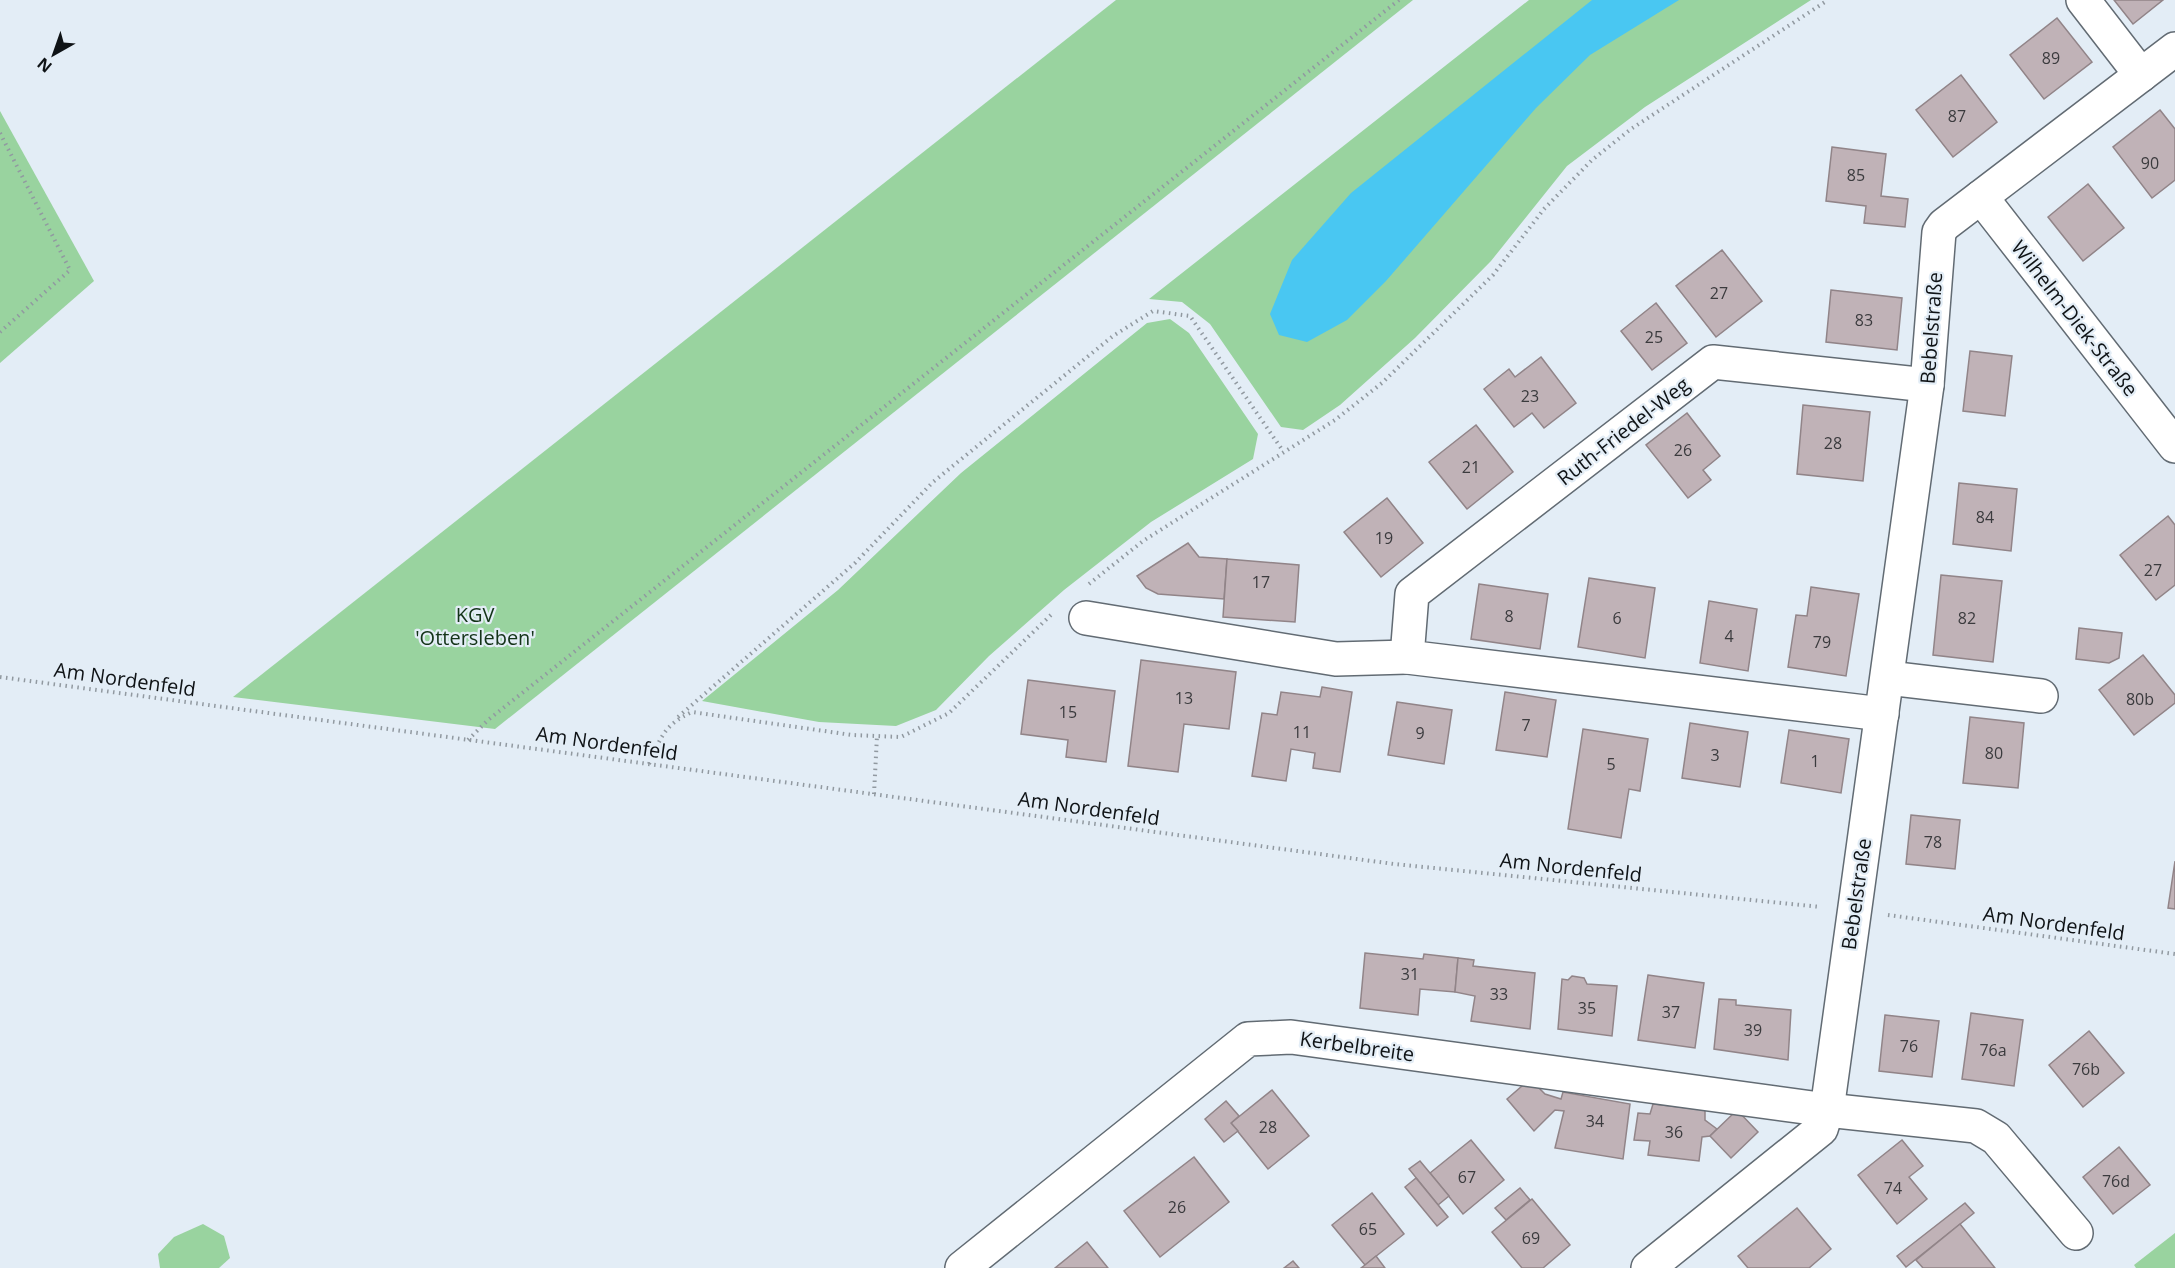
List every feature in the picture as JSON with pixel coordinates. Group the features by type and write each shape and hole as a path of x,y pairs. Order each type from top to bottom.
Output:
{"street":[{"path":"2083,0 2141,75"},
{"name":"Bebelstraße","path":"1648,1268 1821,1129 1827,1110 1927,385 1939,232 1944,225 2175,49"},
{"name":"Wilhelm-Diek-Straße","path":"1981,197 2173,439"},
{"name":"Ruth-Friedel-Weg","path":"1407,657 1412,594 1713,362 1927,385"},
{"path":"1073,613 1336,659 1407,657 1882,714"},
{"path":"1888,678 2041,696"},
{"name":"Kerbelbreite","path":"962,1268 1248,1039 1292,1037 1827,1110"},
{"path":"1827,1110 1976,1126 1995,1138 2076,1233"}],"path":[{"path":"468,740 488,720 1399,0"},
{"path":"1087,586 1143,541 1335,420 1382,383 1493,275 1544,209 1592,160 1631,129 1828,0"},
{"path":"0,133 70,270 0,332"},
{"path":"650,764 664,730 855,563 933,482 1113,336 1153,311 1190,316 1283,451"},
{"path":"676,719 692,712 877,736 901,736 949,713 1073,613"},
{"name":"Am Nordenfeld","path":"0,677 1394,864 1854,911 2175,954"},
{"path":"874,794 877,736"}],"green space":[{"name":"KGV 'Ottersleben'","path":"1116,0 1413,0 495,729 233,697"},
{"path":"1529,0 1811,0 1645,107 1567,166 1491,261 1415,338 1340,405 1303,430 1281,427 1210,324 1182,302 1149,299"},
{"path":"0,111 94,281 0,363"},
{"path":"1170,319 1189,333 1258,434 1253,459 1151,522 1064,590 989,656 936,710 896,726 819,722 702,701 838,590 961,473 1147,323"},
{"path":"203,1224 224,1236 230,1258 219,1268 160,1268 158,1254 174,1237"},
{"path":"2175,1233 2175,1268 2136,1268 2134,1265"}],"water":[{"path":"1592,0 1679,0 1590,55 1536,108 1386,281 1347,320 1307,342 1279,335 1270,314 1292,260 1351,193"}],"building":[{"path":"2114,0 2163,0 2133,24"},
{"path":"2057,18 2092,62 2044,99 2010,55"},
{"path":"1961,75 1997,122 1953,157 1916,110"},
{"path":"2160,110 2175,129 2175,180 2152,198 2113,147"},
{"path":"1832,147 1886,154 1881,196 1908,199 1905,227 1864,223 1866,206 1826,201"},
{"path":"2088,184 2124,228 2083,261 2048,217"},
{"path":"1722,250 1762,301 1716,337 1676,286"},
{"path":"1831,290 1902,298 1897,350 1826,342"},
{"path":"1656,303 1687,343 1652,370 1621,331"},
{"path":"1970,351 2012,356 2005,416 1963,411"},
{"path":"1541,357 1576,403 1544,428 1532,413 1514,427 1484,389 1509,369 1515,377"},
{"path":"1803,405 1870,412 1863,481 1797,474"},
{"path":"1687,413 1720,456 1703,470 1711,480 1688,498 1646,445"},
{"path":"1476,425 1513,472 1467,509 1429,462"},
{"path":"1959,483 2017,489 2011,551 1953,544"},
{"path":"1387,498 1423,543 1381,577 1344,532"},
{"path":"2168,516 2175,525 2175,585 2156,600 2120,555"},
{"path":"1188,543 1199,557 1227,559 1224,599 1158,594 1146,588 1137,576"},
{"path":"1227,559 1299,565 1295,622 1223,617"},
{"path":"1941,575 2002,581 1993,662 1933,655"},
{"path":"1589,578 1655,588 1645,658 1578,647"},
{"path":"1479,584 1548,594 1540,649 1471,639"},
{"path":"1811,587 1859,594 1846,676 1788,667 1796,615 1807,616"},
{"path":"1709,601 1757,609 1748,671 1700,663"},
{"path":"2079,628 2122,633 2119,658 2109,663 2076,659"},
{"path":"2143,655 2175,695 2175,703 2134,735 2099,690"},
{"path":"1141,660 1236,672 1229,729 1184,724 1178,772 1128,766"},
{"path":"1028,680 1115,691 1106,762 1066,757 1068,740 1021,734"},
{"path":"1322,687 1352,692 1340,772 1313,768 1315,753 1291,749 1286,781 1252,776 1262,713 1277,715 1281,692 1320,697"},
{"path":"1505,692 1556,700 1547,757 1496,750"},
{"path":"1397,702 1452,710 1444,764 1388,755"},
{"path":"1970,717 2024,723 2018,788 1963,783"},
{"path":"1690,723 1748,732 1740,787 1682,778"},
{"path":"1583,729 1648,739 1640,791 1629,789 1621,838 1568,829"},
{"path":"1789,730 1849,739 1841,793 1781,783"},
{"path":"1911,815 1960,820 1955,869 1906,864"},
{"path":"2175,861 2175,909 2168,908"},
{"path":"1365,953 1423,959 1424,954 1458,958 1455,992 1420,989 1418,1015 1360,1008"},
{"path":"1458,958 1474,960 1473,966 1535,973 1530,1029 1471,1021 1475,996 1455,992"},
{"path":"1648,975 1704,983 1695,1048 1638,1040"},
{"path":"1572,976 1584,978 1587,984 1617,986 1612,1036 1558,1029 1562,979 1568,980"},
{"path":"1719,999 1736,1000 1736,1005 1791,1010 1788,1060 1714,1049"},
{"path":"1971,1013 2023,1020 2014,1086 1962,1079"},
{"path":"1885,1015 1939,1021 1932,1077 1879,1071"},
{"path":"2089,1031 2124,1073 2083,1107 2049,1065"},
{"path":"1530,1079 1545,1094 1561,1099 1563,1092 1630,1104 1623,1159 1555,1148 1564,1111 1555,1110 1534,1131 1507,1099"},
{"path":"1272,1090 1309,1136 1268,1169 1231,1123"},
{"path":"1226,1101 1239,1116 1231,1123 1238,1131 1224,1142 1205,1119"},
{"path":"1653,1104 1705,1110 1705,1120 1717,1129 1710,1136 1702,1137 1699,1161 1648,1155 1650,1141 1634,1140 1638,1113 1650,1114"},
{"path":"1737,1110 1758,1132 1731,1158 1710,1136"},
{"path":"1471,1140 1504,1180 1463,1214 1430,1173"},
{"path":"1902,1140 1923,1166 1909,1177 1927,1199 1897,1224 1858,1175"},
{"path":"2119,1147 2150,1185 2113,1214 2083,1177"},
{"path":"1194,1157 1229,1202 1160,1257 1124,1211"},
{"path":"1420,1161 1449,1196 1438,1205 1409,1169"},
{"path":"1416,1178 1448,1217 1437,1226 1405,1187"},
{"path":"1520,1188 1530,1200 1506,1220 1495,1208"},
{"path":"1372,1193 1404,1234 1365,1265 1332,1225"},
{"path":"1532,1199 1570,1245 1543,1268 1522,1268 1492,1232"},
{"path":"1965,1203 1974,1213 1906,1267 1897,1256"},
{"path":"1797,1208 1831,1249 1809,1268 1748,1268 1738,1256"},
{"path":"1960,1224 1995,1268 1923,1268 1916,1260"},
{"path":"1087,1242 1108,1268 1055,1268"},
{"path":"1376,1256 1385,1268 1361,1268 1365,1265"},
{"path":"1293,1261 1299,1268 1284,1268"}]}
